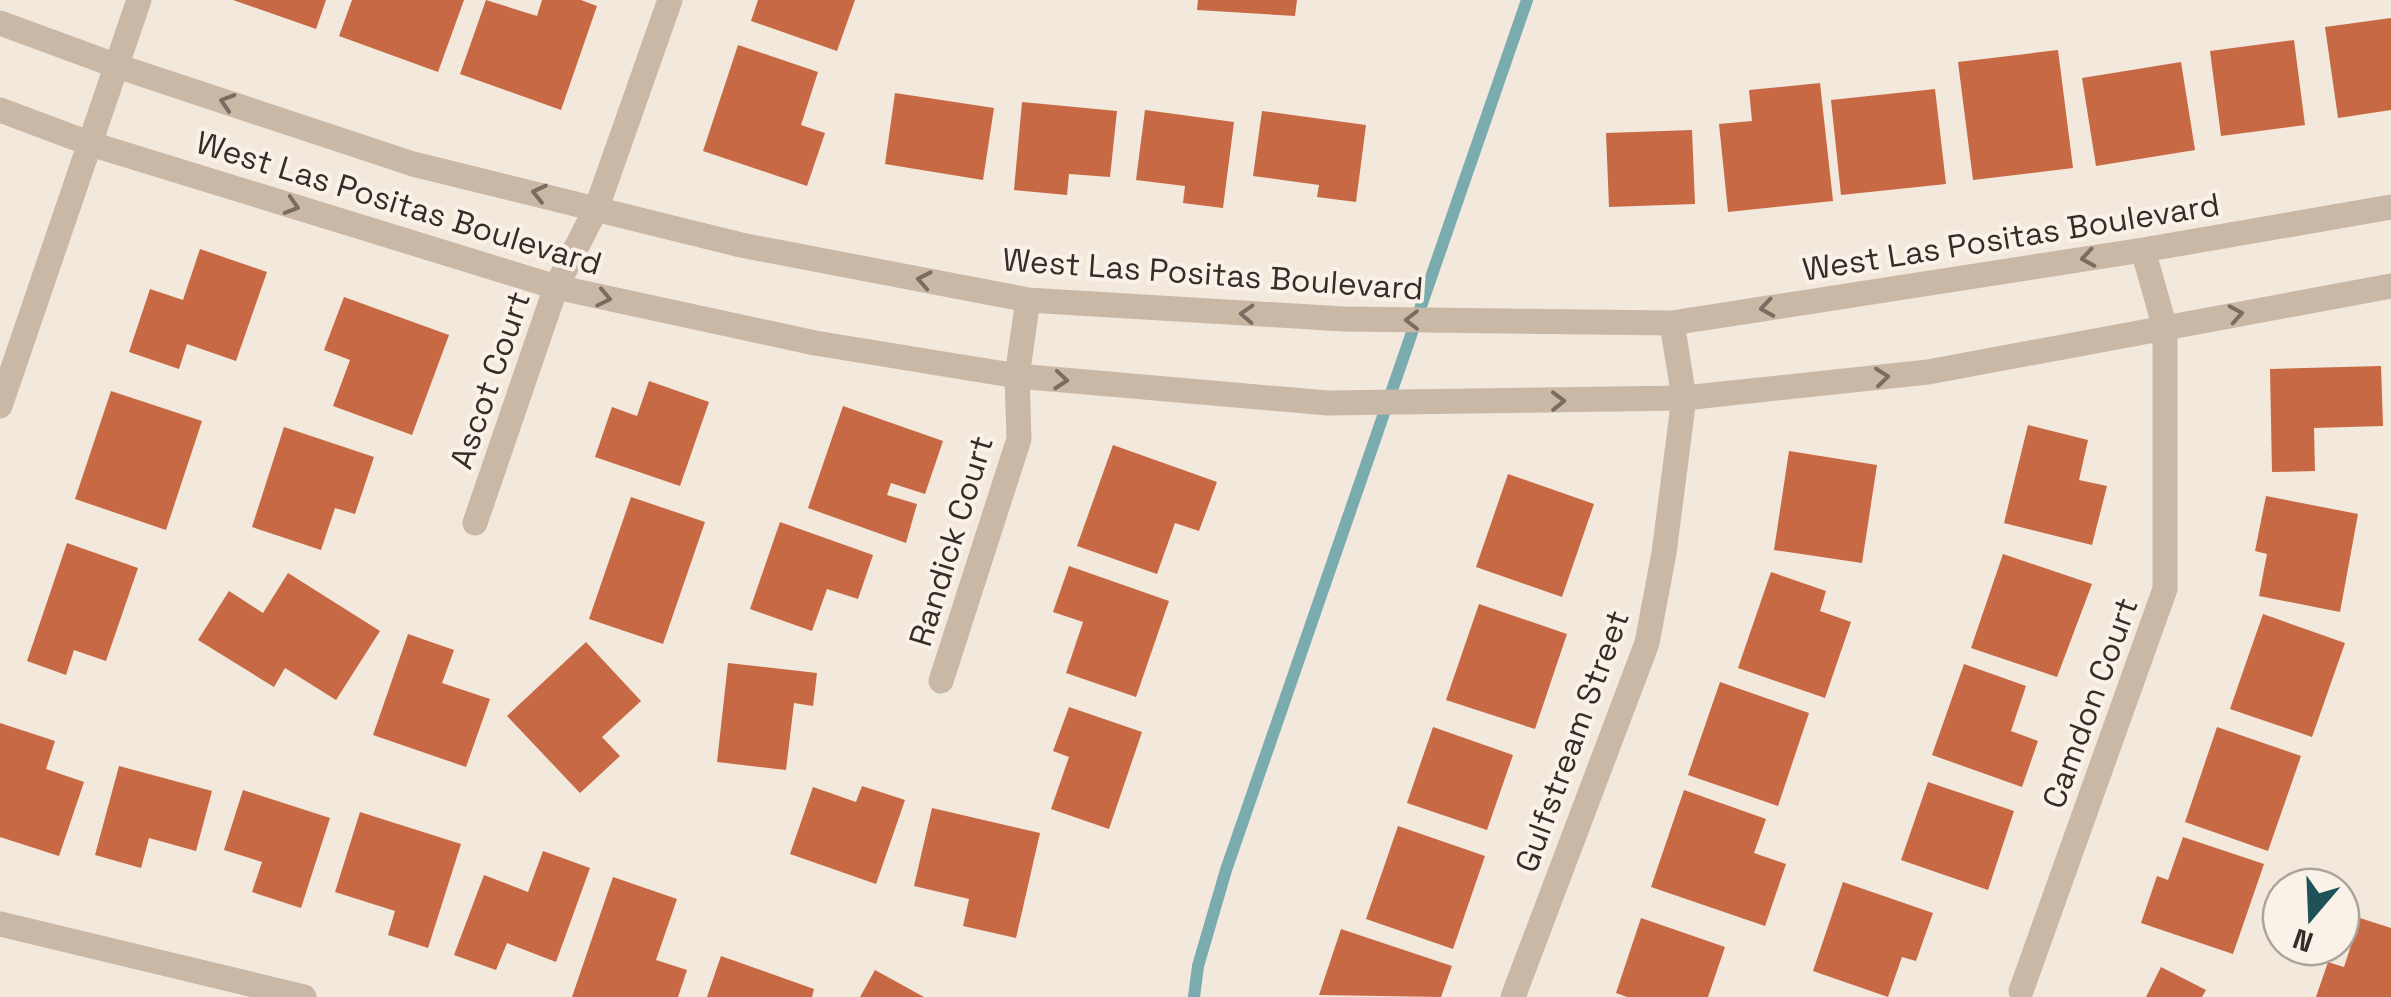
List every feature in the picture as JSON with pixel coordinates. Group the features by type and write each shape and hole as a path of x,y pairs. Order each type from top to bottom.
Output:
{"street":[{"path":"0,406 139,0"},
{"name":"Ascot Court","path":"475,523 556,287 597,207 670,0"},
{"name":"West Las Positas Boulevard","path":"0,23 412,164 741,244 1028,300 1344,319 1672,323 2391,207"},
{"name":"West Las Positas Boulevard","path":"0,110 91,144 556,287 815,343 1017,376 1327,403 1684,398 1928,372 2391,286"},
{"name":"Camdon Court","path":"2021,991 2164,590 2165,328 2143,250"},
{"name":"Randick Court","path":"941,681 1019,439 1017,376 1028,300"},
{"name":"Gulfstream Street","path":"1514,997 1648,643 1684,398 1672,323"},
{"path":"0,924 304,997"}],"building":[{"path":"233,0 326,0 316,29"},
{"path":"352,0 464,0 438,72 339,36"},
{"path":"486,0 537,16 542,0 581,0 597,6 561,110 460,74"},
{"path":"758,0 855,0 837,51 751,21"},
{"path":"1198,0 1297,0 1295,16 1197,10"},
{"path":"2391,18 2391,110 2338,118 2325,27"},
{"path":"2294,40 2305,125 2221,136 2210,51"},
{"path":"738,45 818,72 801,125 825,133 807,186 703,151"},
{"path":"2058,50 2073,168 1973,180 1958,62"},
{"path":"2181,62 2195,150 2096,166 2082,78"},
{"path":"1820,83 1833,201 1728,212 1719,124 1752,121 1749,90"},
{"path":"1935,89 1946,184 1841,195 1831,100"},
{"path":"895,93 994,108 983,180 885,164"},
{"path":"1022,102 1117,111 1110,177 1069,174 1067,195 1014,190"},
{"path":"1145,110 1234,122 1223,208 1183,203 1185,186 1136,180"},
{"path":"1262,111 1366,125 1356,202 1317,197 1319,185 1253,176"},
{"path":"1692,130 1695,204 1609,207 1606,133"},
{"path":"200,249 267,272 236,361 187,344 179,369 129,352 150,289 183,300"},
{"path":"344,297 449,335 412,435 333,406 350,360 324,350"},
{"path":"2381,366 2383,426 2314,428 2315,471 2272,472 2270,369"},
{"path":"649,381 709,402 680,486 595,457 612,407 637,416"},
{"path":"111,391 202,421 166,530 75,499"},
{"path":"843,406 943,441 925,494 891,483 887,495 917,504 906,543 808,508"},
{"path":"2028,425 2088,440 2079,480 2107,486 2092,545 2004,523"},
{"path":"284,427 374,457 355,514 335,508 321,550 252,527"},
{"path":"1113,445 1217,482 1199,531 1175,523 1157,574 1077,546"},
{"path":"1789,451 1877,465 1862,563 1774,550"},
{"path":"1508,474 1594,504 1562,597 1476,567"},
{"path":"2266,496 2358,514 2340,612 2259,596 2267,554 2255,551"},
{"path":"631,497 705,522 663,644 589,619"},
{"path":"780,522 873,555 858,599 827,589 812,631 750,609"},
{"path":"67,543 138,568 106,661 74,650 66,675 27,661"},
{"path":"2003,554 2092,584 2057,677 1971,648"},
{"path":"1069,566 1169,601 1136,697 1066,673 1083,622 1053,612"},
{"path":"1771,572 1826,591 1820,611 1851,622 1825,698 1738,668"},
{"path":"288,573 380,631 336,700 285,668 274,687 198,640 229,591 263,613"},
{"path":"1479,604 1567,634 1535,729 1446,700"},
{"path":"2263,614 2345,643 2312,737 2230,709"},
{"path":"408,634 454,650 442,683 490,699 466,767 373,735"},
{"path":"586,642 641,701 602,737 620,756 580,793 507,716"},
{"path":"728,663 817,673 813,706 794,703 786,770 717,762"},
{"path":"1964,664 2026,686 2011,731 2038,741 2022,787 1932,755"},
{"path":"1720,682 1809,713 1778,806 1688,775"},
{"path":"1069,707 1142,732 1109,829 1051,809 1069,757 1053,751"},
{"path":"0,723 55,741 46,769 84,782 59,856 0,837"},
{"path":"1433,727 1513,755 1487,830 1407,803"},
{"path":"2217,727 2301,756 2268,851 2185,822"},
{"path":"119,766 212,791 196,851 149,838 141,868 95,855"},
{"path":"1928,782 2014,811 1988,890 1901,860"},
{"path":"862,786 905,800 876,884 790,854 813,787 856,802"},
{"path":"243,790 330,818 301,908 252,892 262,862 224,850"},
{"path":"1684,790 1766,819 1754,853 1786,864 1765,926 1651,887"},
{"path":"932,808 1040,833 1016,938 963,926 969,899 914,886"},
{"path":"360,812 461,844 428,948 388,935 395,911 335,892"},
{"path":"1398,826 1485,856 1453,949 1366,919"},
{"path":"2183,837 2264,864 2233,954 2141,923 2157,876 2168,880"},
{"path":"543,851 590,868 556,962 507,943 496,970 454,955 484,875 528,892"},
{"path":"613,877 677,899 656,960 687,970 678,997 572,997"},
{"path":"1843,882 1933,913 1916,961 1902,957 1888,997 1813,971"},
{"path":"1641,918 1725,947 1708,997 1627,997 1616,993"},
{"path":"2361,918 2391,928 2391,997 2316,997 2326,967 2361,967"},
{"path":"1341,929 1452,966 1441,997 1319,995"},
{"path":"721,956 814,989 812,997 707,997"},
{"path":"2161,967 2206,990 2202,997 2146,997"},
{"path":"875,970 924,997 860,997"}],"waterway":[{"path":"1194,997 1198,966 1226,870 1527,0"}]}
